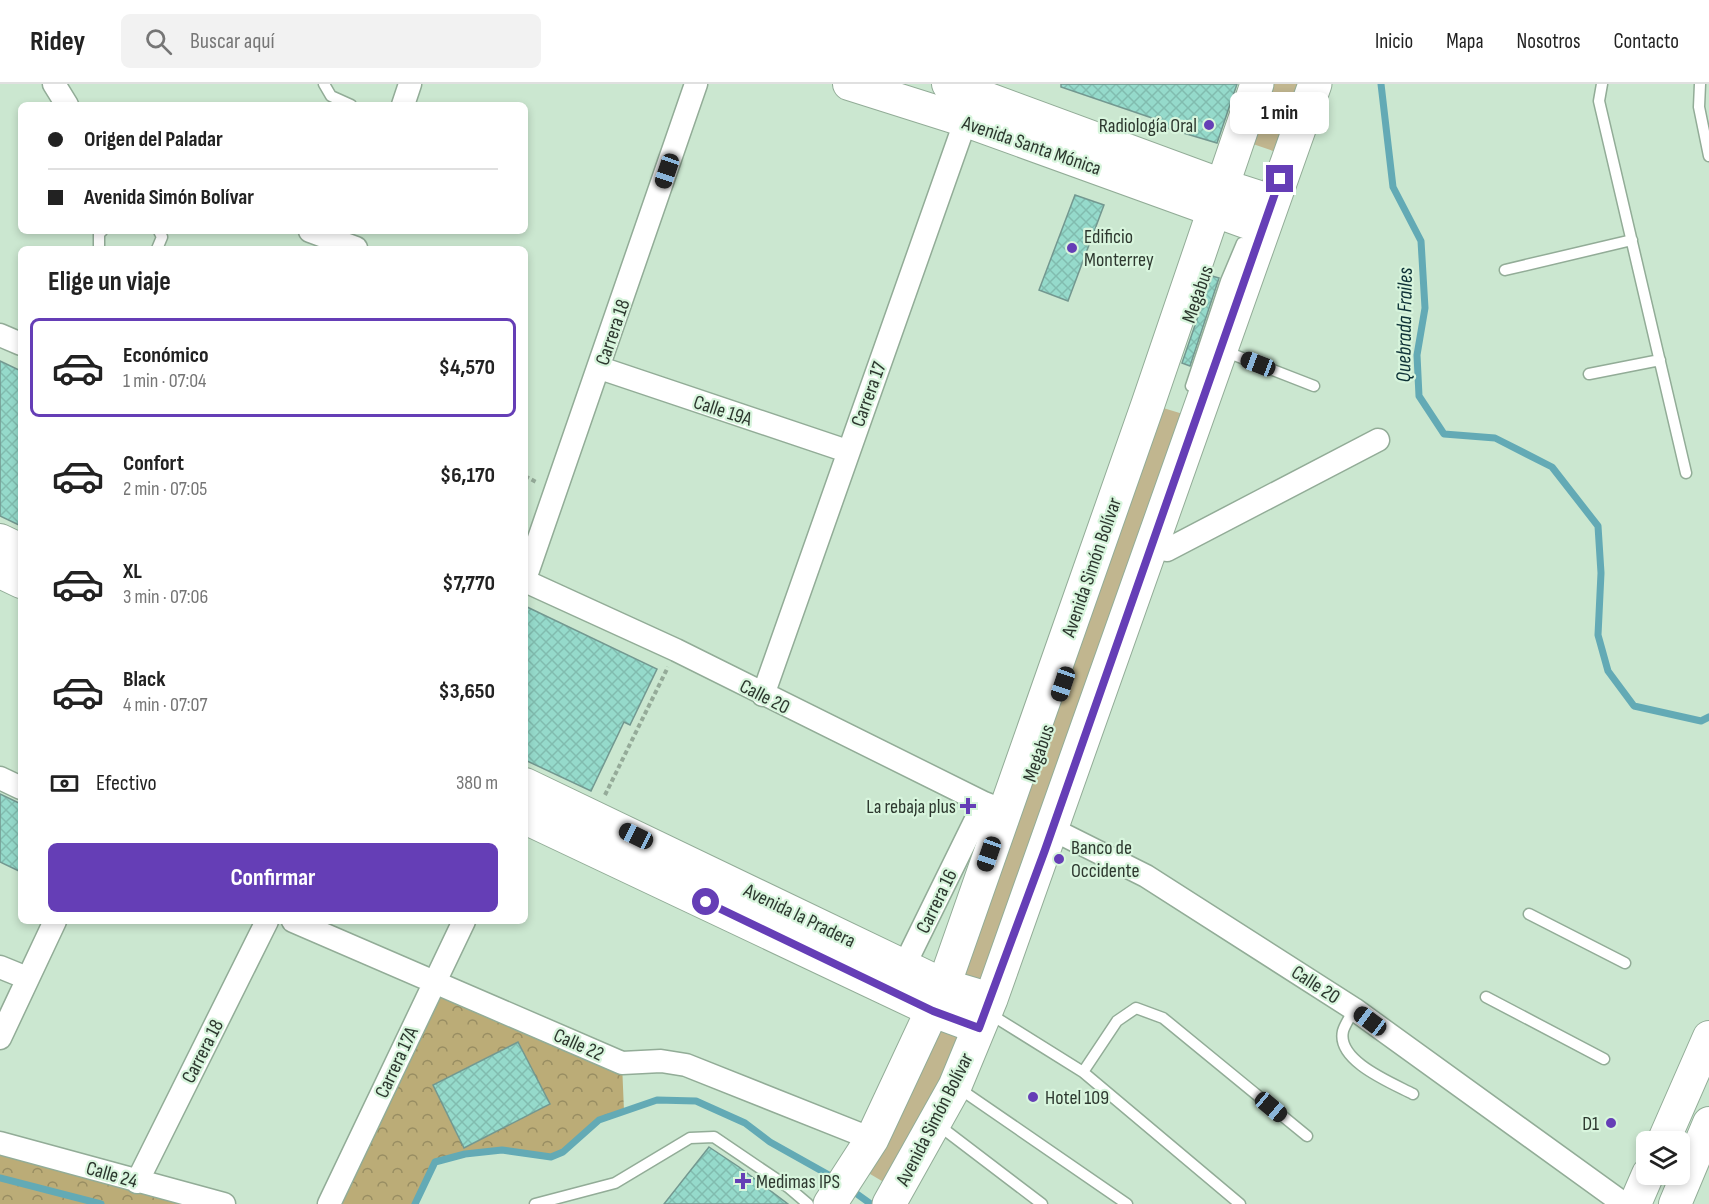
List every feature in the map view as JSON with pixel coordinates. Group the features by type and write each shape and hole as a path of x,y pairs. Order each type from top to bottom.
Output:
{"main road":[{"name":"Avenida Simón Bolívar","path":"845,1182 967,1008 1052,829 1221,350 1244,202 1257,84"},
{"name":"Avenida Simón Bolívar","path":"888,1193 927,1126 955,1086 994,807 1148,404 1244,202 1315,84"}],"street":[{"path":"54,84 65,102"},
{"path":"404,102 410,84"},
{"name":"Carrera 18","path":"528,572 696,84"},
{"name":"Avenida Santa Mónica","path":"849,84 967,96 1244,202"},
{"name":"Carrera 17","path":"763,695 967,96"},
{"path":"322,234 358,243"},
{"path":"0,335 18,344"},
{"name":"Calle 19A","path":"600,368 847,451"},
{"path":"1153,543 1167,550 1378,440"},
{"path":"0,540 18,549"},
{"path":"0,572 18,581"},
{"name":"Calle 20","path":"528,581 676,650 763,695 994,807"},
{"path":"0,778 18,787"},
{"name":"Avenida la Pradera","path":"528,785 904,966 967,1008"},
{"name":"Carrera 16","path":"904,966 994,807"},
{"name":"Avenida la Pradera","path":"528,819 967,1008"},
{"name":"Calle 20","path":"1052,829 1146,876 1354,1009 1624,1204"},
{"path":"0,1038 54,924"},
{"name":"Carrera 18","path":"137,1182 266,924"},
{"name":"Calle 22","path":"300,924 622,1063 661,1061 686,1065 845,1182"},
{"name":"Carrera 17A","path":"329,1204 462,924"},
{"path":"0,967 27,978"},
{"path":"1668,1131 1709,1037"},
{"path":"1674,1204 1709,1123"},
{"name":"Calle 24","path":"0,1143 224,1204"},
{"path":"1635,1204 1643,1185"}],"lane":[{"path":"324,84 331,96 344,102"},
{"name":"Megabus","path":"1188,396 1226,280 1244,202 1304,84"},
{"path":"1602,84 1599,101 1686,473"},
{"path":"1700,84 1699,107 1709,156"},
{"path":"1505,270 1632,240"},
{"name":"Megabus","path":"1166,388 1215,244"},
{"path":"1221,350 1314,386"},
{"path":"1589,374 1660,360"},
{"name":"Megabus","path":"967,1008 1036,760"},
{"name":"Megabus","path":"1006,922 1060,769"},
{"path":"1529,914 1625,963"},
{"path":"1486,997 1604,1059"},
{"path":"967,1008 1083,1072 1240,1204"},
{"path":"1083,1072 1117,1021 1136,1008 1163,1018 1307,1136"},
{"path":"1354,1009 1343,1032 1345,1047 1365,1069 1413,1094"},
{"path":"955,1086 1127,1204"},
{"path":"927,1126 1041,1204"},
{"path":"535,1204 615,1183 690,1138 714,1137 788,1187 845,1182"}],"path":[{"path":"595,816 676,650"}],"shaded area":[{"path":"1270,84 1304,84 1279,153 1250,143"},
{"path":"1160,407 1183,414 979,995 955,988"},
{"path":"943,1014 968,1024 887,1184 865,1171"}],"green space":[{"path":"434,980 622,1063 624,1111 599,1120 563,1152 551,1157 502,1150 465,1154 435,1163 415,1204 329,1204"},
{"path":"0,1143 224,1204 0,1204"}],"building":[{"path":"1061,84 1237,84 1217,143 1153,124 1155,119 1061,87"},
{"name":"Edificio Monterrey","path":"1075,195 1104,205 1068,301 1039,290"},
{"path":"1212,276 1219,278 1190,366 1182,363"},
{"path":"0,361 18,370 18,525 0,516"},
{"path":"528,607 657,669 630,725 624,722 591,791 528,761"},
{"path":"0,794 18,803 18,871 0,862"},
{"path":"518,1042 550,1104 464,1148 433,1085"},
{"path":"709,1147 739,1167 788,1204 664,1204"}],"waterway":[{"name":"Quebrada Frailes","path":"1381,84 1393,187 1421,241 1425,308 1417,355 1419,396 1444,434 1495,438 1552,467 1598,526 1601,573 1598,635 1608,671 1634,706 1701,721 1709,717"},
{"path":"415,1204 435,1162 465,1154 502,1150 551,1157 563,1152 599,1120 657,1100 696,1101 745,1123 770,1142 836,1179"},
{"path":"0,1178 101,1204"},
{"path":"850,1189 871,1204"}],"place":[{"name":"Radiología Oral","path":"1209,125"},
{"name":"Edificio Monterrey","path":"1072,248"},
{"name":"La rebaja plus","path":"968,806"},
{"name":"Banco de Occidente","path":"1059,859"},
{"name":"Hotel 109","path":"1033,1097"},
{"name":"D1","path":"1611,1123"},
{"name":"Medimas IPS","path":"743,1181"}],"route":[{"path":"706,902 933,1011 979,1028 992,999 1045,850 1280,179"}]}
